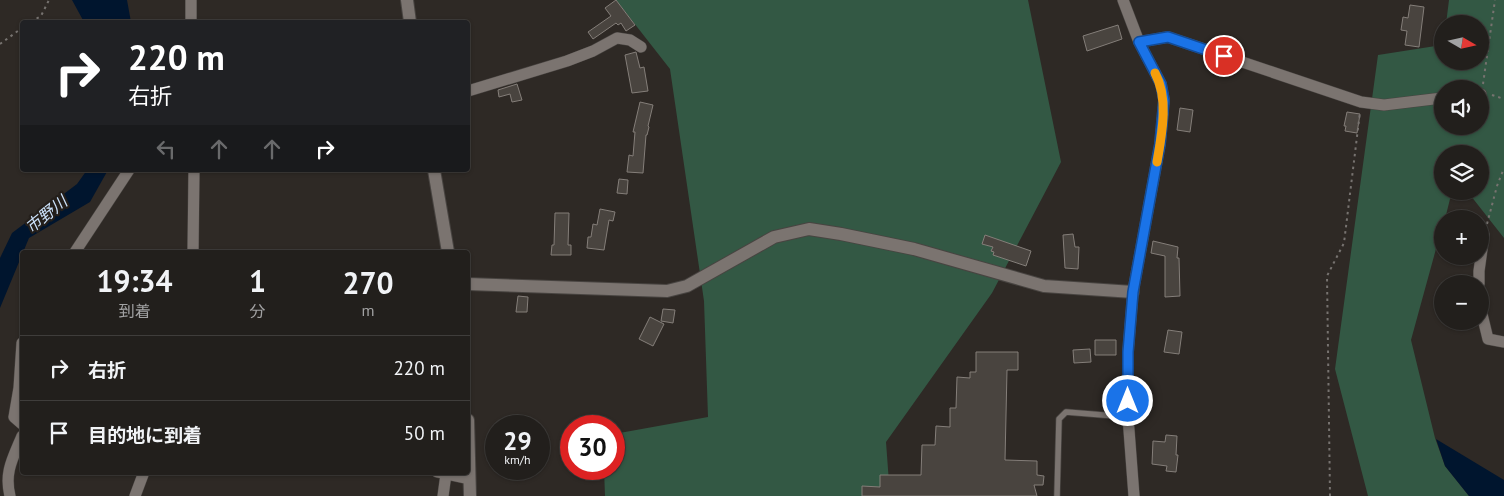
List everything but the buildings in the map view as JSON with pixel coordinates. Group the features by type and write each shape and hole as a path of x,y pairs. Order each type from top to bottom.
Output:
{"street":[{"path":"191,0 191,20"},
{"path":"407,0 410,20"},
{"path":"1123,0 1139,42 1161,84 1164,100 1160,144 1133,292 1128,352 1128,417 1134,496"},
{"path":"1139,42 1168,37 1361,102 1384,104 1434,99"},
{"path":"470,90 567,61 617,38 630,40 641,46"},
{"path":"76,250 128,172"},
{"path":"192,250 194,172"},
{"path":"434,172 448,250"},
{"path":"470,284 667,291 687,286 774,237 808,229 914,249 1044,286 1133,292"},
{"path":"1486,330 1488,339 1504,342"},
{"path":"20,393 14,417 20,422"},
{"path":"10,496 7,485 8,468 20,441"},
{"path":"135,496 143,475"},
{"path":"441,475 443,496"},
{"path":"450,475 469,479"},
{"path":"469,475 470,496"}],"lane":[{"path":"1057,496 1059,419 1066,412 1128,417"}],"path":[{"path":"34,20 41,16 49,0"},
{"path":"1483,80 1495,0"},
{"path":"0,44 20,29"},
{"path":"1489,95 1504,99"},
{"path":"1330,496 1327,276 1344,243 1361,102"},
{"path":"1489,217 1504,168"}],"green space":[{"path":"616,0 1028,0 1061,162 992,293 886,442 890,496 605,496 604,480 625,480 625,432 708,417 704,301 670,69"},
{"path":"1449,0 1504,0 1504,238 1489,219 1489,210 1482,210 1474,200 1489,200 1489,145 1434,145 1434,200 1450,200 1447,210 1434,210 1434,256 1411,340 1435,438 1445,466 1469,496 1368,496 1335,369 1378,55 1434,46 1434,70 1489,70 1489,15 1447,15"}],"water":[{"path":"72,0 127,0 131,20 83,20"},
{"name":"市野川","path":"86,172 107,172 90,202 29,238 24,250 20,250 20,260 0,308 0,258 12,233 77,184"},
{"path":"1436,439 1504,480 1504,496 1469,496 1445,466"}],"slow traffic":[{"path":"1155,73 1161,84 1164,100 1157,162"}],"route":[{"path":"1128,401 1128,352 1133,292 1160,144 1164,100 1161,84 1139,42 1168,37 1224,56"}]}
